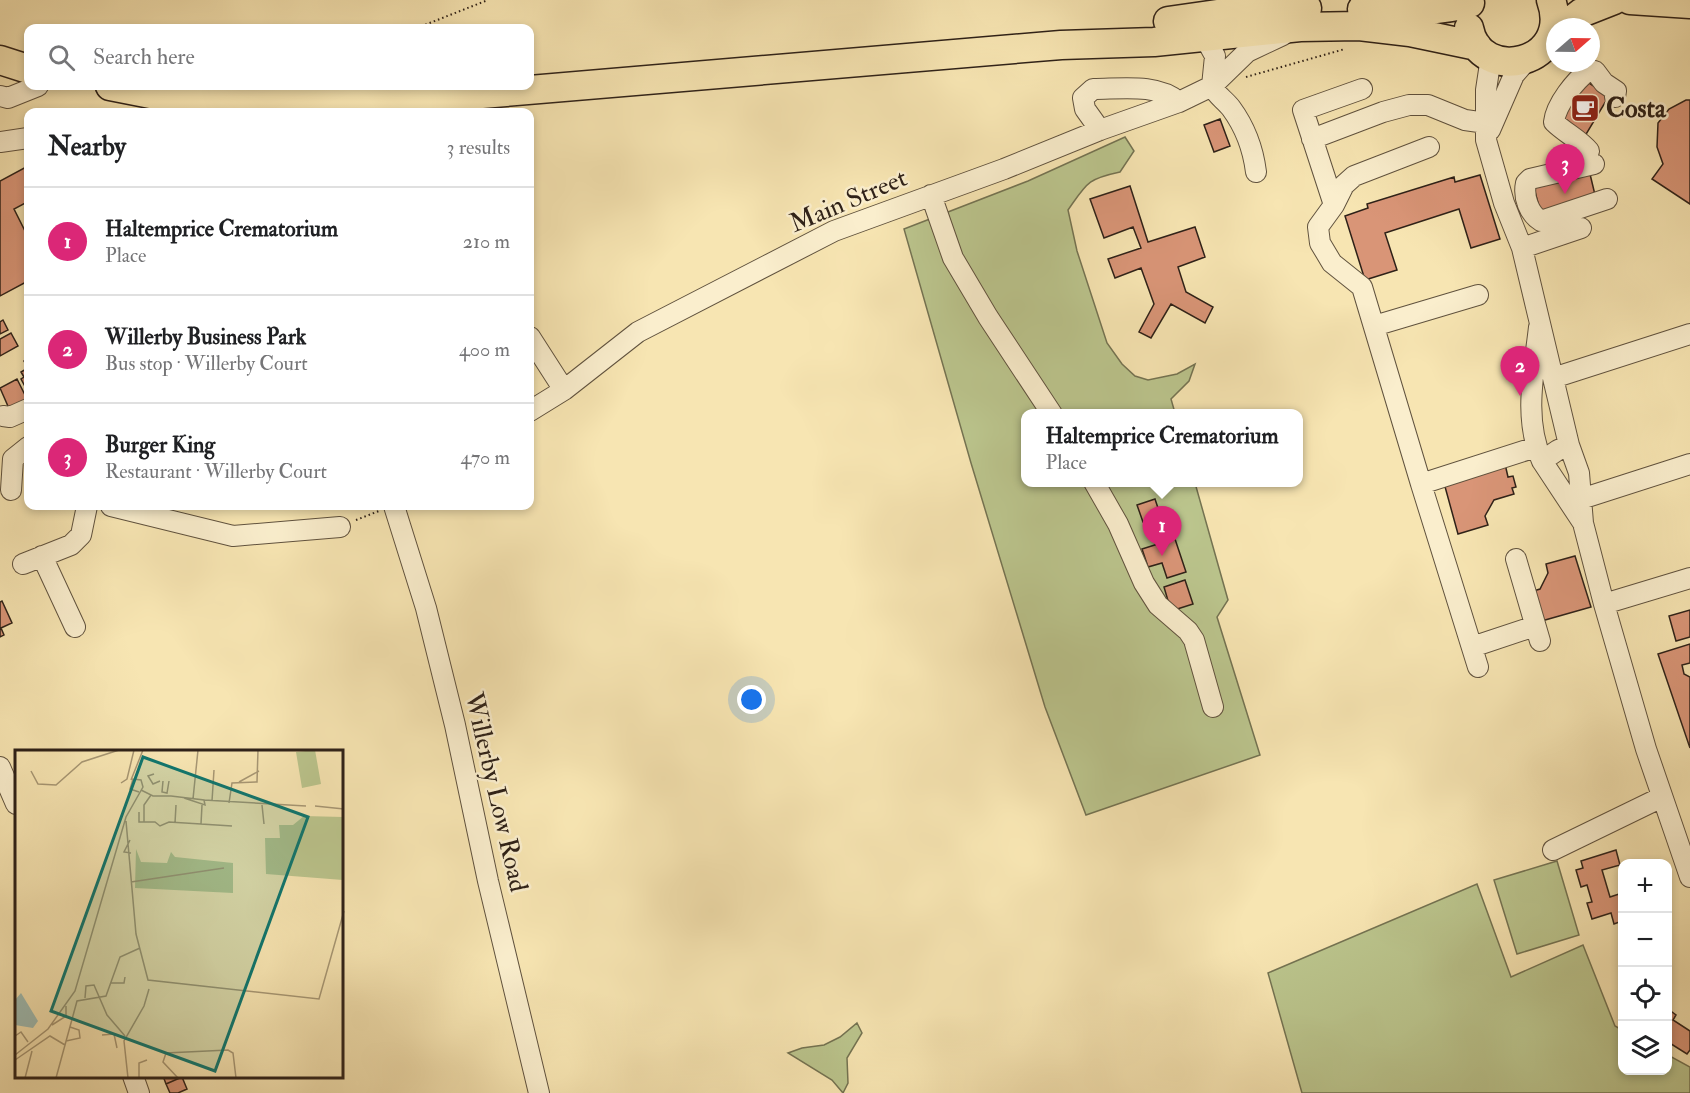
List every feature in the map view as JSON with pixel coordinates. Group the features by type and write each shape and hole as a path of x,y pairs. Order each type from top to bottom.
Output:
{"highway":[{"path":"1551,0 1555,18"},
{"path":"1575,18 1581,13 1614,0"},
{"path":"1630,0 1690,4"},
{"path":"534,77 995,35 1136,26 1239,10 1334,7 1410,11 1451,8 1470,1"},
{"path":"1470,1 1467,18 1469,33 1484,52"},
{"path":"534,90 1061,45 1154,42 1300,27 1370,27 1432,35 1484,52 1503,62 1528,59 1538,54 1546,45"},
{"path":"0,41 24,48"},
{"path":"0,60 24,68"},
{"path":"130,90 171,98 281,104 341,104 529,90"}],"street":[{"name":"Main Street","path":"534,409 564,390 638,332 834,231 1179,102 1212,86 1247,52 1300,27"},
{"path":"1204,36 1215,56 1212,86 1241,125 1256,171"},
{"path":"1484,52 1486,131 1504,202 1522,248 1539,327 1569,445 1579,473 1583,523 1646,749 1690,877"},
{"path":"1486,131 1514,75 1528,59"},
{"path":"1606,199 1541,221 1531,213 1524,189 1530,179 1592,157 1580,141 1554,122 1555,114 1578,78 1589,70 1595,71 1604,83 1616,91 1615,98"},
{"path":"1100,130 1085,109 1083,98 1093,89 1139,88 1170,94 1179,102"},
{"path":"1334,205 1302,110 1362,89"},
{"path":"0,96 8,98 28,90"},
{"path":"1312,139 1383,112 1409,105 1428,105 1466,120 1486,131"},
{"path":"0,142 24,139"},
{"path":"1429,147 1354,176 1344,185 1334,205 1318,227 1320,243 1332,263 1362,287 1478,667"},
{"path":"931,195 953,258 988,317 1049,409"},
{"path":"1522,248 1581,228"},
{"path":"1374,326 1478,295"},
{"path":"1539,327 1530,420 1539,454 1566,500 1583,523"},
{"path":"1553,378 1690,334"},
{"path":"534,343 564,390"},
{"path":"1,415 10,417 24,411"},
{"path":"1421,484 1558,450 1569,445"},
{"path":"13,490 13,459 24,450"},
{"path":"1581,499 1690,464"},
{"path":"1096,487 1118,524 1144,583 1158,605 1188,630 1194,640 1213,708"},
{"path":"23,564 71,545 81,535 86,510"},
{"path":"127,510 233,536 340,527"},
{"name":"Willerby Low Road","path":"389,510 426,608 539,1093"},
{"path":"42,556 75,627"},
{"path":"1472,647 1538,633 1516,559"},
{"path":"1604,604 1690,578"},
{"path":"0,767 15,802"},
{"path":"1553,850 1662,796"},
{"path":"133,1078 139,1093"}],"path":[{"path":"427,24 488,0"},
{"path":"1246,76 1348,48"},
{"path":"340,527 383,510"}],"green space":[{"path":"1125,137 1134,151 1120,172 1094,180 1068,210 1077,251 1107,343 1122,364 1135,376 1148,380 1177,374 1195,364 1189,381 1171,399 1174,409 1021,409 1021,487 1196,487 1228,600 1217,617 1260,755 1086,815 1045,707 971,463 904,229 1028,181"},
{"path":"1557,861 1579,935 1517,954 1494,880"},
{"path":"1477,884 1511,977 1583,945 1615,1026 1618,1028 1618,1075 1672,1075 1672,1057 1690,1067 1690,1093 1302,1093 1268,973"},
{"path":"857,1023 862,1033 847,1058 848,1083 843,1093 832,1080 788,1053 802,1048 824,1045 840,1037"}],"building":[{"name":"Costa","path":"1586,81 1609,96 1585,136 1561,121"},
{"path":"1690,100 1690,204 1652,179 1663,164 1657,147 1658,123 1669,109"},
{"path":"1220,119 1230,146 1214,152 1204,125"},
{"path":"24,168 24,204 14,209 24,229 24,283 0,296 0,181"},
{"path":"1590,174 1596,199 1541,214 1534,188"},
{"path":"1480,175 1500,239 1471,248 1459,209 1385,233 1397,270 1365,280 1345,216 1368,208 1367,204 1454,177 1455,182"},
{"path":"1130,186 1148,242 1195,227 1205,257 1178,267 1186,292 1213,307 1205,323 1171,304 1151,338 1139,332 1154,304 1141,268 1115,278 1108,259 1141,248 1133,227 1104,238 1090,199"},
{"path":"3,320 8,330 0,334 0,322"},
{"path":"11,333 18,346 0,356 0,339"},
{"path":"17,379 24,393 24,404 11,413 0,388"},
{"path":"1505,464 1508,477 1513,476 1516,487 1512,488 1514,494 1494,500 1485,516 1488,525 1458,534 1444,483"},
{"path":"1155,499 1161,517 1155,519 1157,526 1151,529 1148,520 1143,522 1137,505"},
{"path":"1172,530 1186,572 1167,578 1162,563 1148,567 1142,549 1158,544 1155,535"},
{"path":"1575,556 1591,607 1538,622 1530,592 1540,589 1548,573 1546,564"},
{"path":"1185,580 1193,604 1171,611 1164,587"},
{"path":"2,601 12,623 1,628 4,635 0,637 0,602"},
{"path":"1690,610 1690,637 1676,641 1669,616"},
{"path":"1690,644 1690,663 1682,665 1684,674 1690,677 1690,748 1658,654"},
{"path":"1616,850 1618,866 1602,870 1610,897 1618,894 1618,922 1614,924 1611,913 1592,919 1587,903 1592,902 1587,885 1581,887 1576,870 1583,868 1581,861"},
{"path":"1672,1012 1676,1015 1673,1020 1690,1031 1690,1050 1687,1054 1672,1045"},
{"path":"164,1078 180,1078 166,1084"},
{"path":"182,1078 187,1089 178,1093 170,1093 166,1084"}],"place":[{"name":"Costa","path":"1585,108"},
{"name":"Burger King","path":"1565,194"},
{"name":"Willerby Business Park","path":"1520,396"},
{"name":"Haltemprice Crematorium","path":"1162,556"}]}
